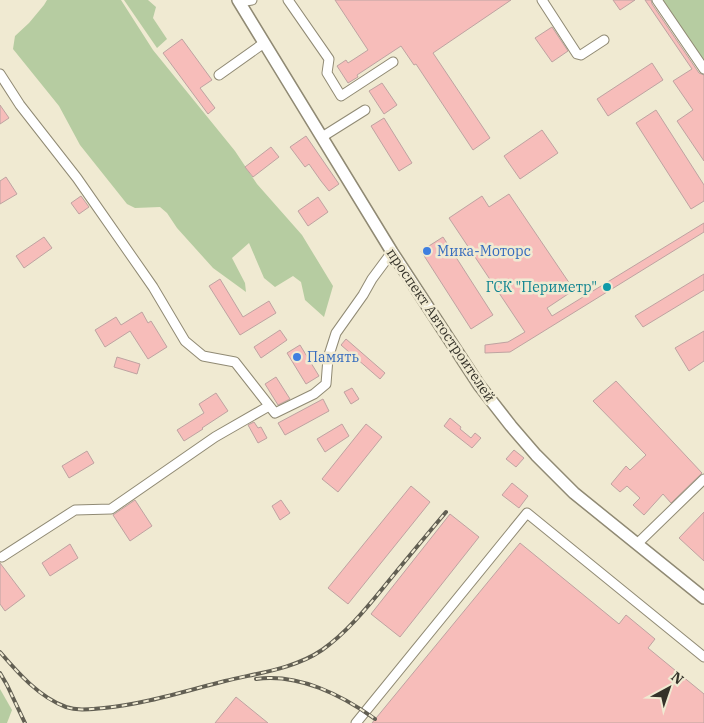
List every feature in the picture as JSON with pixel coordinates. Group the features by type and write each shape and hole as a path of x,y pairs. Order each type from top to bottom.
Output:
{"main road":[{"name":"проспект Автостроителей","path":"239,1 392,252 479,385 510,426 560,480 581,499 704,598"}],"lane":[{"path":"239,1 252,0"},
{"path":"288,0 329,59 327,73 341,96 393,62"},
{"path":"542,0 577,54 581,55 604,40"},
{"path":"657,0 704,68"},
{"path":"219,75 264,43"},
{"path":"0,74 20,105 78,178 154,287 185,341 203,356 235,362 274,413 314,394 326,384 328,358 336,333 392,252"},
{"path":"322,137 365,110"},
{"path":"2,557 75,510 111,509 215,437 269,406"},
{"path":"637,544 704,479"},
{"path":"356,723 527,513 704,657"}],"green space":[{"path":"47,0 121,0 153,50 235,151 257,184 302,235 333,286 324,317 305,300 301,282 293,276 275,287 264,278 249,243 232,258 245,283 246,292 213,268 160,207 135,208 127,204 80,145 59,106 13,49 15,36 29,23"},
{"path":"124,0 148,0 156,7 153,18 167,39 157,48"},
{"path":"663,0 704,0 704,61 699,54"},
{"path":"0,689 12,710 7,723 0,723"}],"building":[{"path":"335,0 511,0 433,53 490,138 473,150 416,64 414,65 401,46 348,83 337,66 346,60 348,63 368,50"},
{"path":"613,0 635,0 620,10"},
{"path":"645,0 651,0 699,73 704,75 704,161 677,121 693,110 673,81 692,69"},
{"path":"552,27 568,51 552,62 535,38"},
{"path":"182,39 212,80 200,88 215,108 208,114 163,53"},
{"path":"652,63 663,80 608,116 597,99"},
{"path":"382,83 397,105 384,114 369,91"},
{"path":"0,105 9,118 0,124"},
{"path":"656,110 704,185 704,201 691,209 636,123"},
{"path":"384,118 412,163 399,171 371,126"},
{"path":"542,130 558,153 520,179 504,156"},
{"path":"306,136 339,184 329,191 309,164 305,167 290,147"},
{"path":"271,147 279,157 253,177 245,167"},
{"path":"6,177 17,194 0,204 0,181"},
{"path":"509,194 574,290 547,308 552,316 704,223 704,232 510,352 485,353 485,345 508,342 525,332 449,218 482,196 489,207"},
{"path":"81,196 89,207 79,214 71,203"},
{"path":"318,197 328,212 308,226 298,211"},
{"path":"44,237 52,248 24,268 16,256"},
{"path":"443,237 493,315 471,329 421,251"},
{"path":"704,274 704,290 643,327 635,316"},
{"path":"220,279 243,317 269,301 276,313 240,335 209,286"},
{"path":"142,312 148,323 151,321 167,347 148,359 130,331 105,347 95,330 116,317 121,325"},
{"path":"280,330 287,340 261,358 254,347"},
{"path":"704,331 704,361 689,371 675,348"},
{"path":"346,339 385,373 380,379 341,345"},
{"path":"300,345 319,376 306,384 287,353"},
{"path":"117,357 140,364 137,374 114,367"},
{"path":"276,377 290,399 278,405 265,384"},
{"path":"616,381 702,473 671,503 663,494 644,515 633,505 640,498 627,486 620,492 611,484 626,466 630,470 646,455 593,401"},
{"path":"352,388 359,399 351,404 344,392"},
{"path":"216,393 228,411 184,441 177,430 204,413 199,404"},
{"path":"323,399 329,411 285,435 278,423"},
{"path":"450,418 471,438 475,433 481,438 472,448 444,426"},
{"path":"254,422 258,428 261,427 267,438 258,443 248,425"},
{"path":"342,424 349,436 325,452 317,439"},
{"path":"366,424 382,437 338,492 322,479"},
{"path":"514,450 524,458 516,467 506,459"},
{"path":"87,451 94,463 69,478 62,466"},
{"path":"512,483 528,496 519,508 502,495"},
{"path":"411,486 430,502 348,604 328,588"},
{"path":"135,500 152,526 130,541 113,515"},
{"path":"281,500 290,513 280,520 272,506"},
{"path":"704,512 704,561 679,538"},
{"path":"450,514 479,537 400,637 371,614"},
{"path":"520,543 619,624 626,615 655,639 648,648 704,694 704,723 372,723"},
{"path":"70,544 78,558 50,576 42,563"},
{"path":"0,563 25,596 5,611 0,604"},
{"path":"236,697 268,723 215,723"}],"railway":[{"path":"0,652 38,691 56,703 80,709 135,704 288,666 322,650 347,629 446,512"},
{"path":"0,673 25,723"},
{"path":"256,679 288,679 319,688 334,694 375,719"}],"place":[{"name":"Мика-Моторс","path":"427,251"},
{"name":"ГСК \"Периметр\"","path":"607,287"},
{"name":"Память","path":"297,357"}]}
